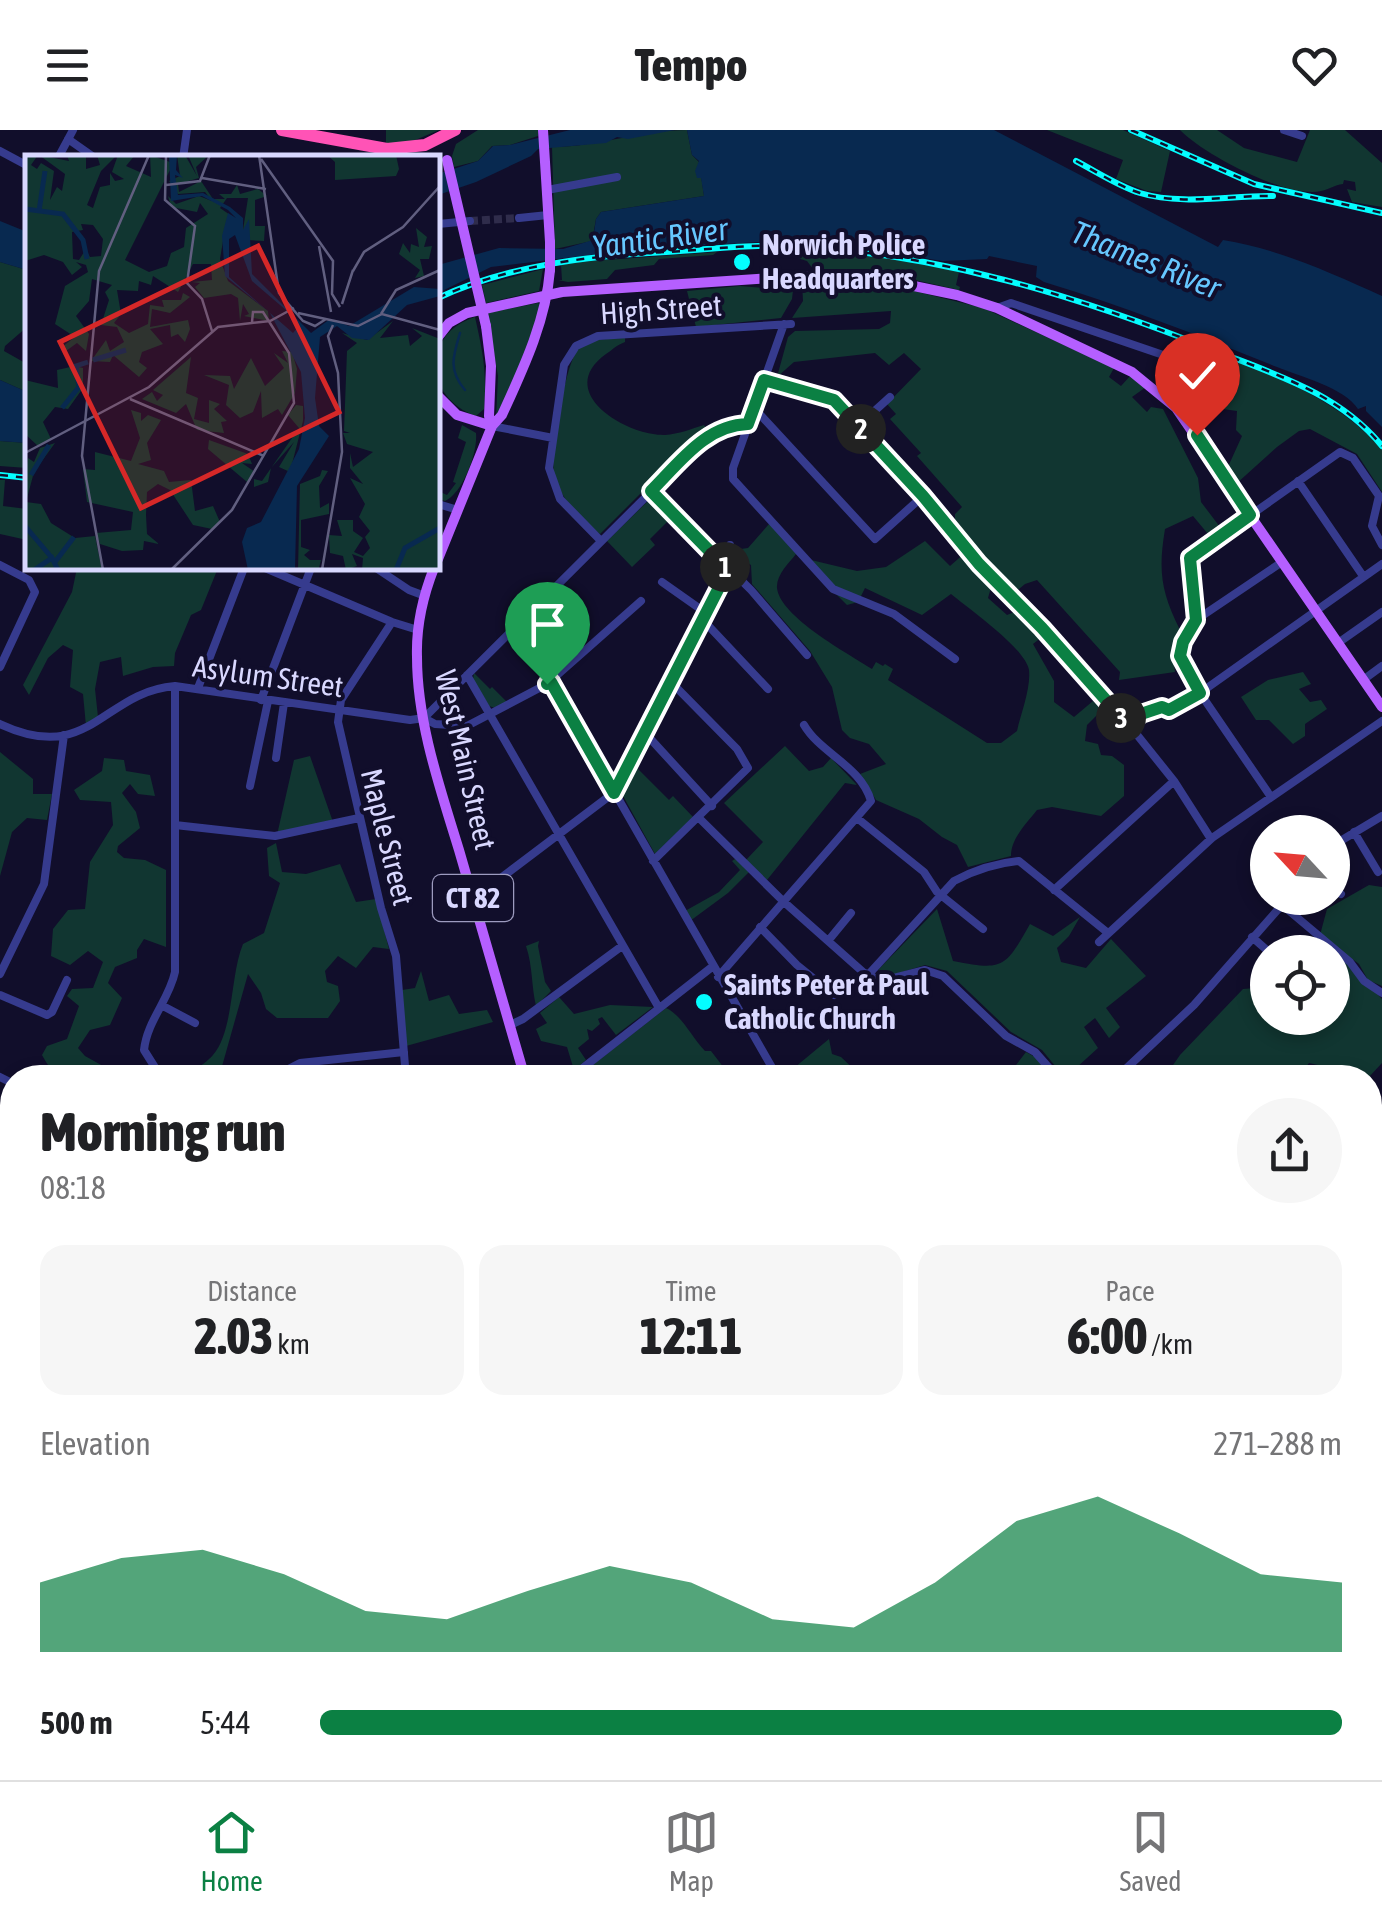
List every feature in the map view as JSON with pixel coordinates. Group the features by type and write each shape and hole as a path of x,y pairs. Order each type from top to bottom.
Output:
{"highway":[{"path":"282,130 370,147 409,147 455,130"}],"main road":[{"path":"440,554 492,426 502,415 528,353 547,295 550,242 543,130"},
{"path":"436,139 447,160 486,326 492,426"},
{"path":"440,335 464,314 547,295 848,274 892,280 997,308 1130,370 1190,425 1382,707"},
{"path":"440,404 462,418 492,426"},
{"name":"West Main Street","path":"433,570 418,630 417,668 424,718 521,1065"}],"street":[{"path":"183,155 188,130"},
{"path":"1284,130 1302,136"},
{"path":"71,134 92,155"},
{"path":"0,151 25,164"},
{"path":"546,186 617,177"},
{"path":"519,218 548,216"},
{"path":"440,224 470,221"},
{"path":"997,308 1011,303 1216,374"},
{"name":"High Street","path":"601,541 566,507 555,491 550,468 564,365 574,348 598,336 788,324 764,380"},
{"path":"955,659 894,614 830,587 732,477 764,380 834,400 1128,725 1174,781 1211,839"},
{"path":"858,426 890,397"},
{"path":"754,408 875,539 923,496"},
{"path":"424,718 711,433 734,424 748,424"},
{"path":"492,426 553,438"},
{"path":"1196,620 1190,558 1340,452 1353,458 1379,496 1372,526 1382,545"},
{"path":"1298,481 1363,576"},
{"path":"651,491 751,590 807,656"},
{"path":"440,505 458,510"},
{"path":"472,896 614,793 728,570 730,545"},
{"path":"1271,797 1200,693 1180,656 1196,620 1282,562"},
{"path":"1128,725 1141,714 1162,707 1169,710 1200,693 1382,564"},
{"path":"0,565 29,580 35,592 0,666"},
{"path":"198,688 243,570"},
{"path":"270,570 418,630"},
{"path":"250,786 264,700 310,570"},
{"path":"379,570 424,596"},
{"path":"662,582 704,617 768,689"},
{"name":"Asylum Street","path":"64,735 97,724 142,693 175,686 466,726 551,682 641,601"},
{"path":"1338,643 1382,612"},
{"path":"338,710 350,683 392,622"},
{"path":"1363,680 1382,666"},
{"path":"467,675 659,1008"},
{"path":"551,682 770,1065"},
{"path":"653,862 748,771 738,751 671,682"},
{"path":"153,1065 144,1046 175,972 175,686"},
{"path":"276,758 284,703"},
{"name":"Maple Street","path":"338,710 339,737 396,956 405,1065"},
{"path":"1099,942 1211,839 1382,721"},
{"path":"0,724 32,735 64,735 44,884 0,974"},
{"path":"718,977 871,799 852,771 804,725"},
{"path":"646,734 712,806"},
{"path":"1054,890 1174,781"},
{"path":"1350,835 1382,816"},
{"path":"175,825 275,836 359,818"},
{"path":"699,818 783,902 868,975 880,981 925,970 943,976 1006,1036 1036,1052 1047,1065"},
{"path":"857,818 924,872 941,896 983,930"},
{"path":"1354,832 1378,872"},
{"path":"868,975 954,882 969,873 1011,862 1019,861 1108,933"},
{"path":"828,940 851,913"},
{"path":"1253,935 1272,915"},
{"path":"1300,915 1382,993"},
{"path":"760,927 794,963 834,995"},
{"path":"1130,1065 1194,1005 1250,938"},
{"path":"510,1025 524,1019 622,946"},
{"path":"587,1065 712,967"},
{"path":"0,995 47,1014 52,1012 67,980"},
{"path":"163,1006 195,1022"},
{"path":"295,1065 404,1052"}],"green space":[{"path":"386,130 439,130 413,141 386,144"},
{"path":"478,130 538,130 538,136 492,146 478,161 454,167 456,144"},
{"path":"687,130 692,155 699,162 704,196 601,212 592,241 555,249 552,147"},
{"path":"1047,130 1123,130 1170,151 1161,192 1116,179 1123,160"},
{"path":"1180,130 1217,130 1244,148 1297,162 1310,130 1345,130 1382,163 1382,207 1352,202 1347,189 1356,191 1355,182 1344,180 1343,184 1324,190 1306,192 1268,182 1226,162"},
{"path":"787,249 874,256 959,272 956,285 960,287 959,290 867,269 813,269 807,261 787,255"},
{"path":"717,252 659,259 654,265 615,270 607,279 568,282 558,280 562,280 561,265 578,262"},
{"path":"0,262 25,269 25,329 4,351 25,363 25,391 0,380"},
{"path":"543,269 539,291 486,303 482,285"},
{"path":"865,279 983,308 1114,368 1109,377 1121,386 1131,375 1146,387 1132,397 1147,412 1151,407 1163,409 1198,478 1201,502 1220,527 1208,534 1193,516 1165,529 1163,581 1180,630 1172,650 1175,672 1119,680 1120,672 1037,580 1013,594 985,569 955,532 955,514 962,507 890,419 896,414 887,404 921,369 904,353 889,365 875,353 794,362 777,377 788,337 795,331 879,329 890,323 891,311 792,318 803,301 802,282"},
{"path":"788,280 794,281 792,299 781,318 696,327 687,291 740,286 774,289"},
{"path":"541,305 532,336 496,419 498,376 487,313"},
{"path":"475,317 485,384 484,409 476,416 459,407 440,383 440,347 457,325"},
{"path":"625,338 592,368 587,383 591,397 601,409 615,420 649,433 665,435 704,425 706,428 600,534 572,507 557,483 553,463 557,428 569,368 580,347 596,340"},
{"path":"1228,357 1310,394 1365,432 1382,449 1382,492 1357,454 1310,429 1299,431 1277,447 1236,484 1227,469 1242,436 1236,430 1237,411 1216,408 1209,412 1199,401 1204,394 1209,396 1218,390 1219,376"},
{"path":"462,425 476,433 475,451 458,490 445,501 440,500 440,492 447,495 456,483 453,482 466,442 458,438"},
{"path":"0,441 25,443 25,468 0,466"},
{"path":"0,480 5,480 3,506 25,509 25,540 0,534"},
{"path":"649,500 656,501 672,517 650,539 655,545 632,567 607,541"},
{"path":"769,524 811,560 857,571 886,567 925,541 950,566 966,552 992,584 988,598 1007,615 1019,610 1043,636 1033,644 1054,681 1054,702 1074,717 1093,701 1102,710 1087,725 1085,741 1098,744 1101,755 1112,756 1124,765 1124,796 1101,816 1052,807 1037,810 1017,837 1011,856 968,867 957,845 919,819 876,800 860,774 886,764 869,744 850,738 842,730 832,687 810,651 752,584 751,565 738,557 731,571 734,550 748,548","holes":["796,554 847,605 858,602 865,588 922,615 951,594 1007,640 1025,661 1029,685 1017,731 1001,743 987,743 888,680 893,669 876,662 872,669 790,611 777,588 779,578"]},
{"path":"77,570 217,570 201,610 191,615 175,653 174,666 153,667 123,676 121,657 100,662 95,689 98,717 86,726 83,694 70,687 73,650 63,645 48,658 29,695 23,685 72,592"},
{"path":"1303,672 1311,684 1299,689 1310,702 1321,700 1327,709 1305,724 1305,736 1293,744 1269,720 1256,720 1241,697 1268,680"},
{"path":"474,673 507,702 495,708 489,706 473,679"},
{"path":"785,746 809,771 823,767 831,758 857,785 845,783 767,880 746,860 763,842 724,803"},
{"path":"0,752 33,779 33,794 52,794 47,820 27,818 12,832 0,876"},
{"path":"310,756 333,822 277,835 294,760"},
{"path":"104,758 124,760 126,771 150,775 155,796 138,794 130,784 122,793 136,812 140,828 118,846 117,852 124,858 145,860 166,870 166,947 144,939 137,958 115,967 108,983 122,998 110,1025 90,1030 78,1048 101,1065 49,1065 42,1055 47,1046 67,1039 79,1006 67,996 72,989 93,988 103,962 88,951 70,965 51,956 53,929 68,910 85,909 90,862 113,825 111,802 80,800 74,790 102,771"},
{"path":"636,767 669,800 673,796 693,817 655,854 622,794"},
{"path":"276,843 282,872 306,874 340,864 356,902 376,899 389,949 373,947 356,968 338,956 325,971 327,982 338,986 340,1001 328,1018 277,1018 266,1009 248,974 222,1065 201,1065 213,1055 225,1032 243,944 264,933 280,883 269,876 267,848"},
{"path":"735,859 750,871 690,921 685,911 719,892 740,870 732,861"},
{"path":"1369,885 1382,887 1382,986 1368,980 1350,957 1350,935 1320,935 1325,915 1350,915 1350,896"},
{"path":"937,909 953,961 983,966 1001,963 1015,950 1030,924 1053,936 1080,917 1057,948 1061,962 1086,968 1111,939 1146,976 1106,1008 1120,1027 1109,1038 1095,1018 1084,1027 1098,1048 1079,1065 1054,1065 1042,1050 1011,1032 947,971 925,965 889,976 878,974"},
{"path":"539,941 545,982 551,991 536,1006 526,946"},
{"path":"1350,965 1382,999 1382,1063 1173,1065 1243,989 1250,988 1250,1035 1350,1035"},
{"path":"421,971 429,1001 449,995 459,1014 487,1010 493,1022 406,1046 402,990 415,988"},
{"path":"559,997 574,1014 610,1005 653,1007 616,1035 602,1017 598,1019 600,1024 592,1031 587,1029 589,1039 578,1048 586,1060 580,1065 572,1065 567,1047 541,1041 536,1029 547,1023 540,1013"},
{"path":"666,1008 722,1065 593,1065"},
{"path":"829,1039 832,1054 849,1065 798,1065"},
{"path":"1026,1052 1042,1065 1016,1065"}],"water":[{"path":"570,130 675,130 628,139 617,137 606,143 538,149 476,182 440,194 440,173 478,161 493,146"},
{"path":"687,130 994,130 1218,247 1223,240 1244,244 1382,296 1382,427 1366,411 1366,406 1358,409 1343,395 1321,384 1044,282 1036,277 1037,266 989,256 943,261 829,244 759,242 640,249 491,267 440,292 440,264 499,248 563,249 593,240 601,212 704,196 701,178 697,178 695,171 699,161 692,155"},
{"path":"0,221 25,231 25,269 0,262"},
{"path":"0,380 25,391 25,443 0,441"}],"waterway":[{"path":"460,333 453,363 465,390"}],"tunnel":[{"path":"470,221 519,218"}],"railway":[{"path":"1131,130 1254,184 1382,213"},
{"path":"1076,161 1124,187 1156,197 1273,196"},
{"path":"440,297 521,270 607,256 773,246 897,257 1005,280 1162,330 1304,387 1346,412 1382,446"},
{"path":"0,475 25,478"}],"place":[{"name":"Norwich Police Headquarters","path":"742,262"},
{"name":"Saints Peter & Paul Catholic Church","path":"704,1002"}],"route":[{"path":"547,684 551,682 614,793 728,570 651,491 711,433 734,424 748,424 764,380 834,400 1128,725 1153,709 1169,710 1200,693 1180,656 1196,620 1190,558 1250,515 1197,435"}],"water label":[{"name":"Yantic River","path":"660,238"},
{"name":"Thames River","path":"1146,260"}]}
